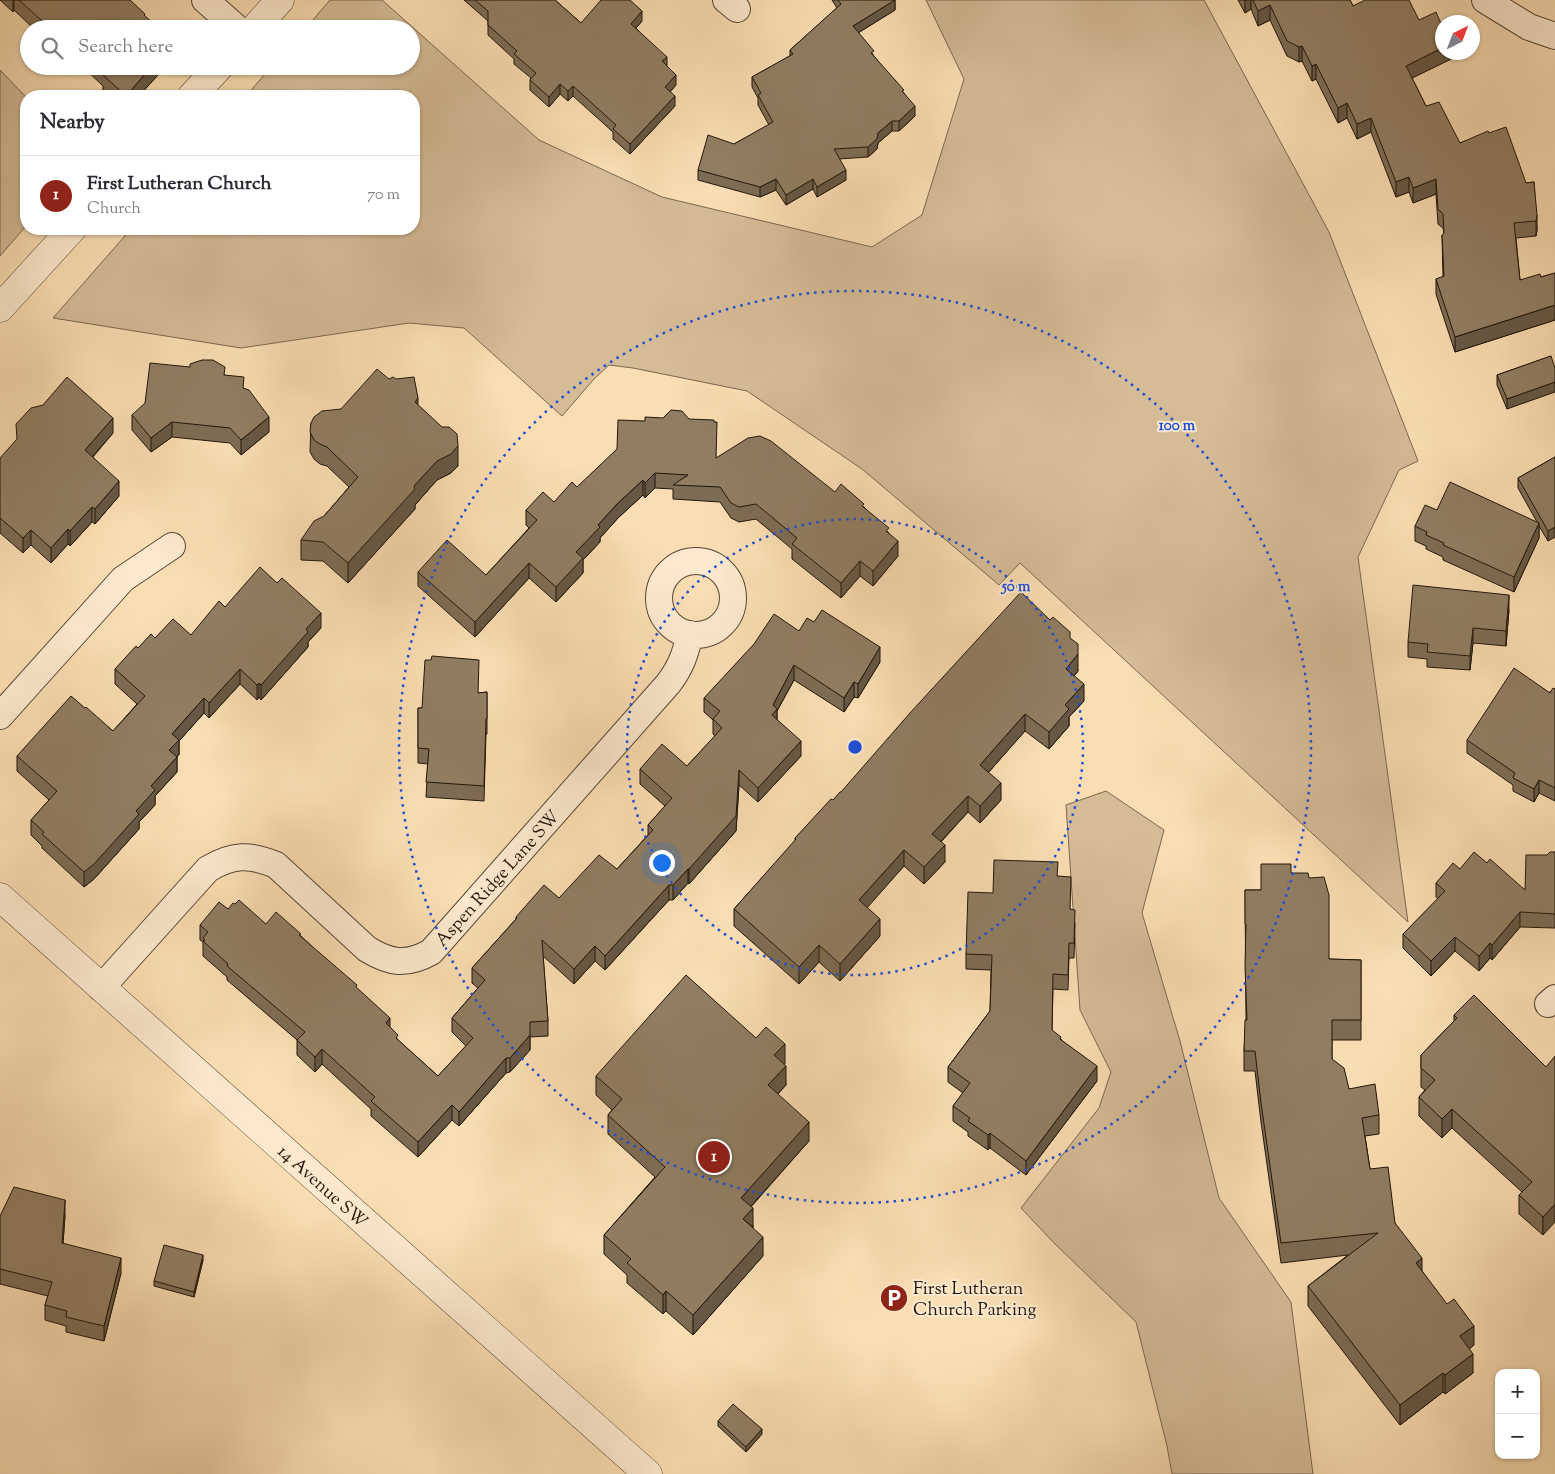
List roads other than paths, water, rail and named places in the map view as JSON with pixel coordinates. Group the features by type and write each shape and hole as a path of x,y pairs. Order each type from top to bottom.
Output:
{"street":[{"path":"206,0 228,20"},
{"path":"262,20 280,0"},
{"path":"1485,0 1529,27 1555,36"},
{"path":"198,90 212,75"},
{"path":"0,308 67,235"},
{"path":"0,716 123,579 172,546"},
{"name":"Aspen Ridge Lane SW","path":"101,988 208,869 220,862 247,856 262,859 276,865 367,949 379,957 393,961 408,961 420,958 431,952 668,684 685,656 690,634"},
{"name":"14 Avenue SW","path":"0,897 648,1474"}],"place":[{"name":"First Lutheran Church","path":"714,1157"},
{"name":"First Lutheran Church Parking","path":"894,1298"}]}
